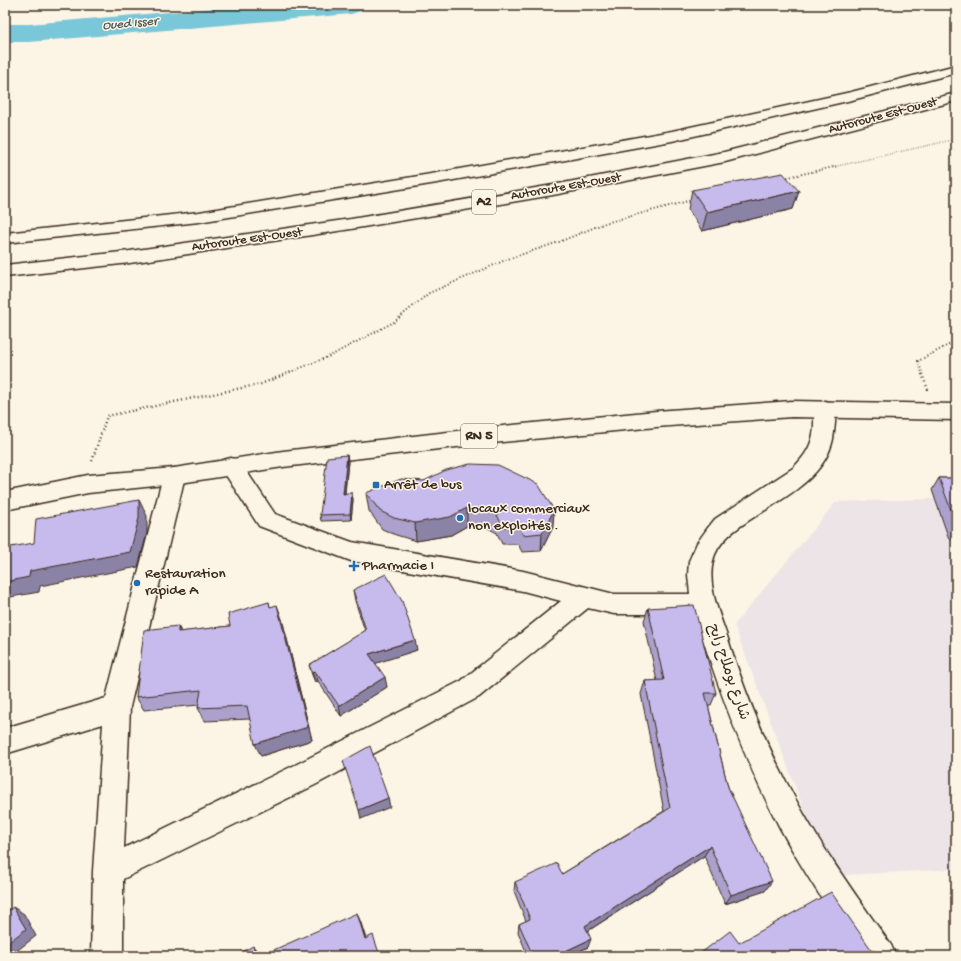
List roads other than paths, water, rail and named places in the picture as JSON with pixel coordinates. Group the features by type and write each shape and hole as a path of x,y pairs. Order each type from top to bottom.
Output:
{"main road":[{"name":"Autoroute Est-Ouest","path":"5,238 199,217 437,178 672,136 852,96 956,69"},
{"name":"Autoroute Est-Ouest","path":"5,271 146,255 351,224 553,190 725,157 956,97"},
{"name":"RN 5","path":"5,501 88,484 174,476 230,466 483,436 656,418 792,409 946,412"},
{"name":"شارع بوملاح رابح","path":"826,409 825,438 820,451 812,463 801,474 723,526 713,537 704,552 700,568 700,583 718,648 736,703 763,763 789,814 824,876 880,956"},
{"path":"230,466 267,520 351,551 523,581 614,604 705,604"},
{"path":"107,956 108,871 117,707 174,476"},
{"path":"108,871 305,775 470,689 584,597"},
{"path":"5,741 117,707"}],"waterway":[{"name":"Oued Isser","path":"5,33 29,33 351,5"}],"place":[{"name":"Arrêt de bus","path":"376,485"},
{"name":"locaux commerciaux non exploités .","path":"460,518"},
{"name":"Pharmacie I","path":"354,566"},
{"name":"Restauration rapide A","path":"137,583"}]}
